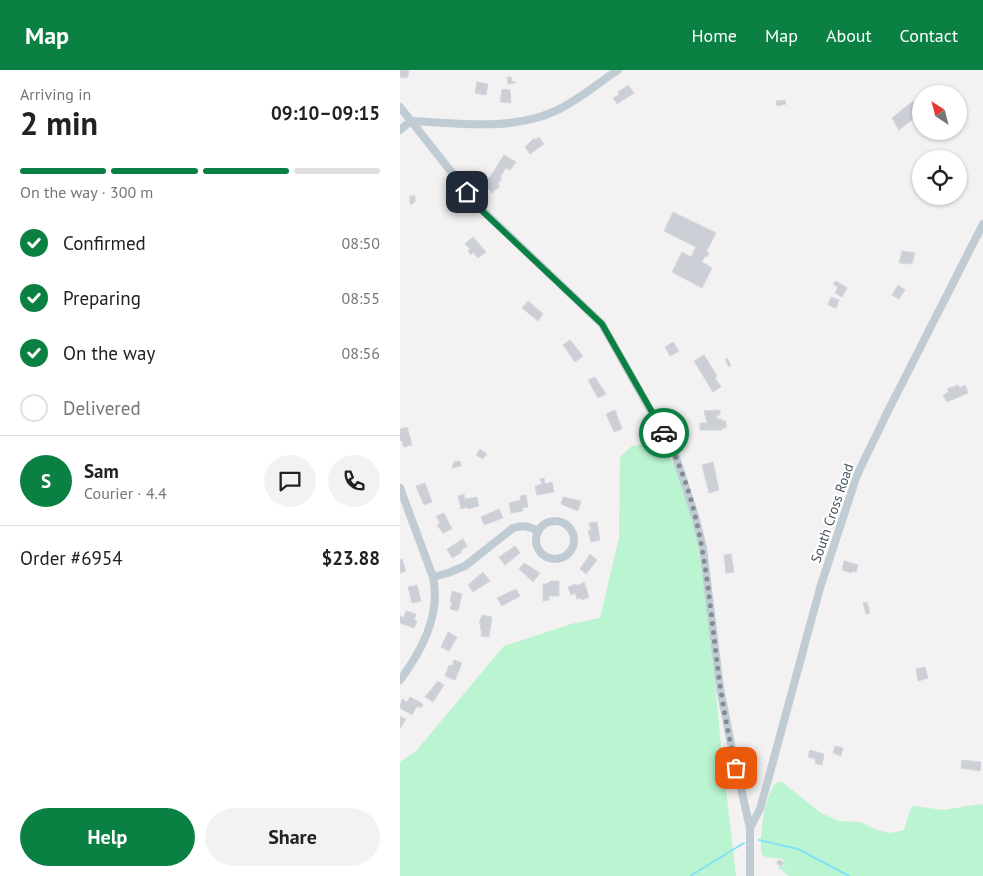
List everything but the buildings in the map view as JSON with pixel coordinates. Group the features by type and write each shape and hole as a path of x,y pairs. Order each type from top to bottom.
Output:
{"street":[{"path":"400,130 411,121 494,124 538,117 561,108 618,70"},
{"path":"400,107 479,208 602,324 675,454 703,548 720,688 750,828 750,876"},
{"name":"South Cross Road","path":"750,828 760,808 820,588 858,475 887,413 983,224"},
{"path":"400,488 433,577 435,600 432,622 417,653 400,680"},
{"path":"557,520 564,522 574,534 575,542 573,549 561,559 546,558 536,546 538,532 542,525 549,522 557,520"},
{"path":"433,577 465,566 513,528 520,526 530,527 538,532"}],"green space":[{"path":"660,442 680,474 698,543 708,612 736,876 400,876 400,762 416,751 504,646 571,624 600,618 619,538 620,457 632,446"},
{"path":"777,782 782,782 821,813 839,821 860,822 877,830 890,833 904,830 911,808 914,806 944,810 979,804 983,805 983,876 789,876 777,867 785,866 784,860 762,855 761,848 766,806"}],"waterway":[{"path":"759,840 798,849 849,876"},
{"path":"690,876 744,843"}],"way so far":[{"path":"664,433 675,454 685,482 703,548 716,662 736,768"}],"route":[{"path":"467,192 479,208 602,324 664,433"}]}
